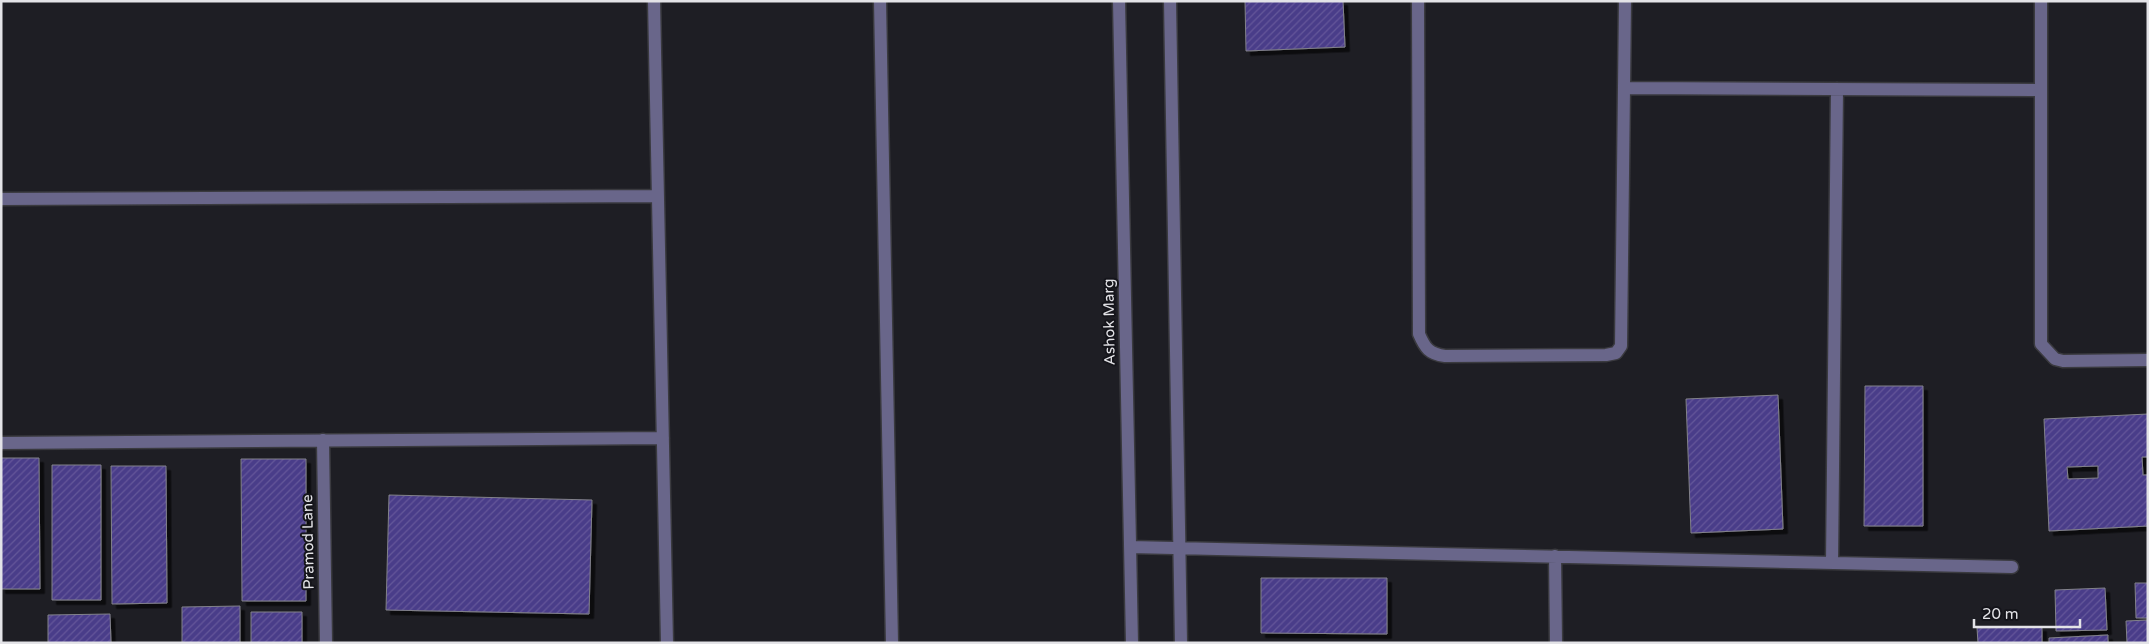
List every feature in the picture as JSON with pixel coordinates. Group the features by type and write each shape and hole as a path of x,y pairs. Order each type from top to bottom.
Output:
{"street":[{"path":"654,1 667,643"},
{"path":"880,1 892,643"},
{"name":"Ashok Marg","path":"1119,1 1132,643"},
{"path":"1170,1 1181,643"},
{"path":"1418,1 1419,334 1425,347 1434,354 1606,355 1616,353 1621,346 1625,1"},
{"path":"2041,1 2041,344 2055,359 2064,361 2148,360"},
{"path":"1625,88 2042,90"},
{"path":"1832,563 1837,89"},
{"path":"1,199 658,196"},
{"path":"1,443 663,438"},
{"name":"Pramod Lane","path":"323,440 326,643"},
{"path":"1130,546 2012,567"},
{"path":"1555,556 1556,643"}],"building":[{"path":"1245,1 1343,1 1345,47 1246,51"},
{"path":"1865,386 1923,386 1923,526 1864,526"},
{"path":"1778,395 1783,529 1691,533 1686,399"},
{"path":"2148,414 2148,457 2142,457 2143,475 2148,475 2148,526 2049,531 2044,419","holes":["2098,466 2098,478 2068,479 2067,467"]},
{"path":"1,458 39,458 40,589 1,589"},
{"path":"241,459 306,459 306,601 242,601"},
{"path":"52,465 101,465 101,600 52,600"},
{"path":"111,466 166,466 167,603 112,604"},
{"path":"389,495 592,500 589,614 386,610"},
{"path":"1261,578 1387,578 1387,634 1261,633"},
{"path":"2135,583 2148,583 2148,618 2136,618"},
{"path":"2105,588 2107,630 2056,631 2055,590"},
{"path":"240,606 240,643 182,643 182,607"},
{"path":"251,612 302,612 302,643 251,643"},
{"path":"110,614 111,643 48,643 48,615"},
{"path":"2148,620 2148,643 2127,643 2126,621"},
{"path":"2042,627 2042,643 1978,643 1977,628"},
{"path":"2108,635 2108,643 2049,643 2049,638"}]}
